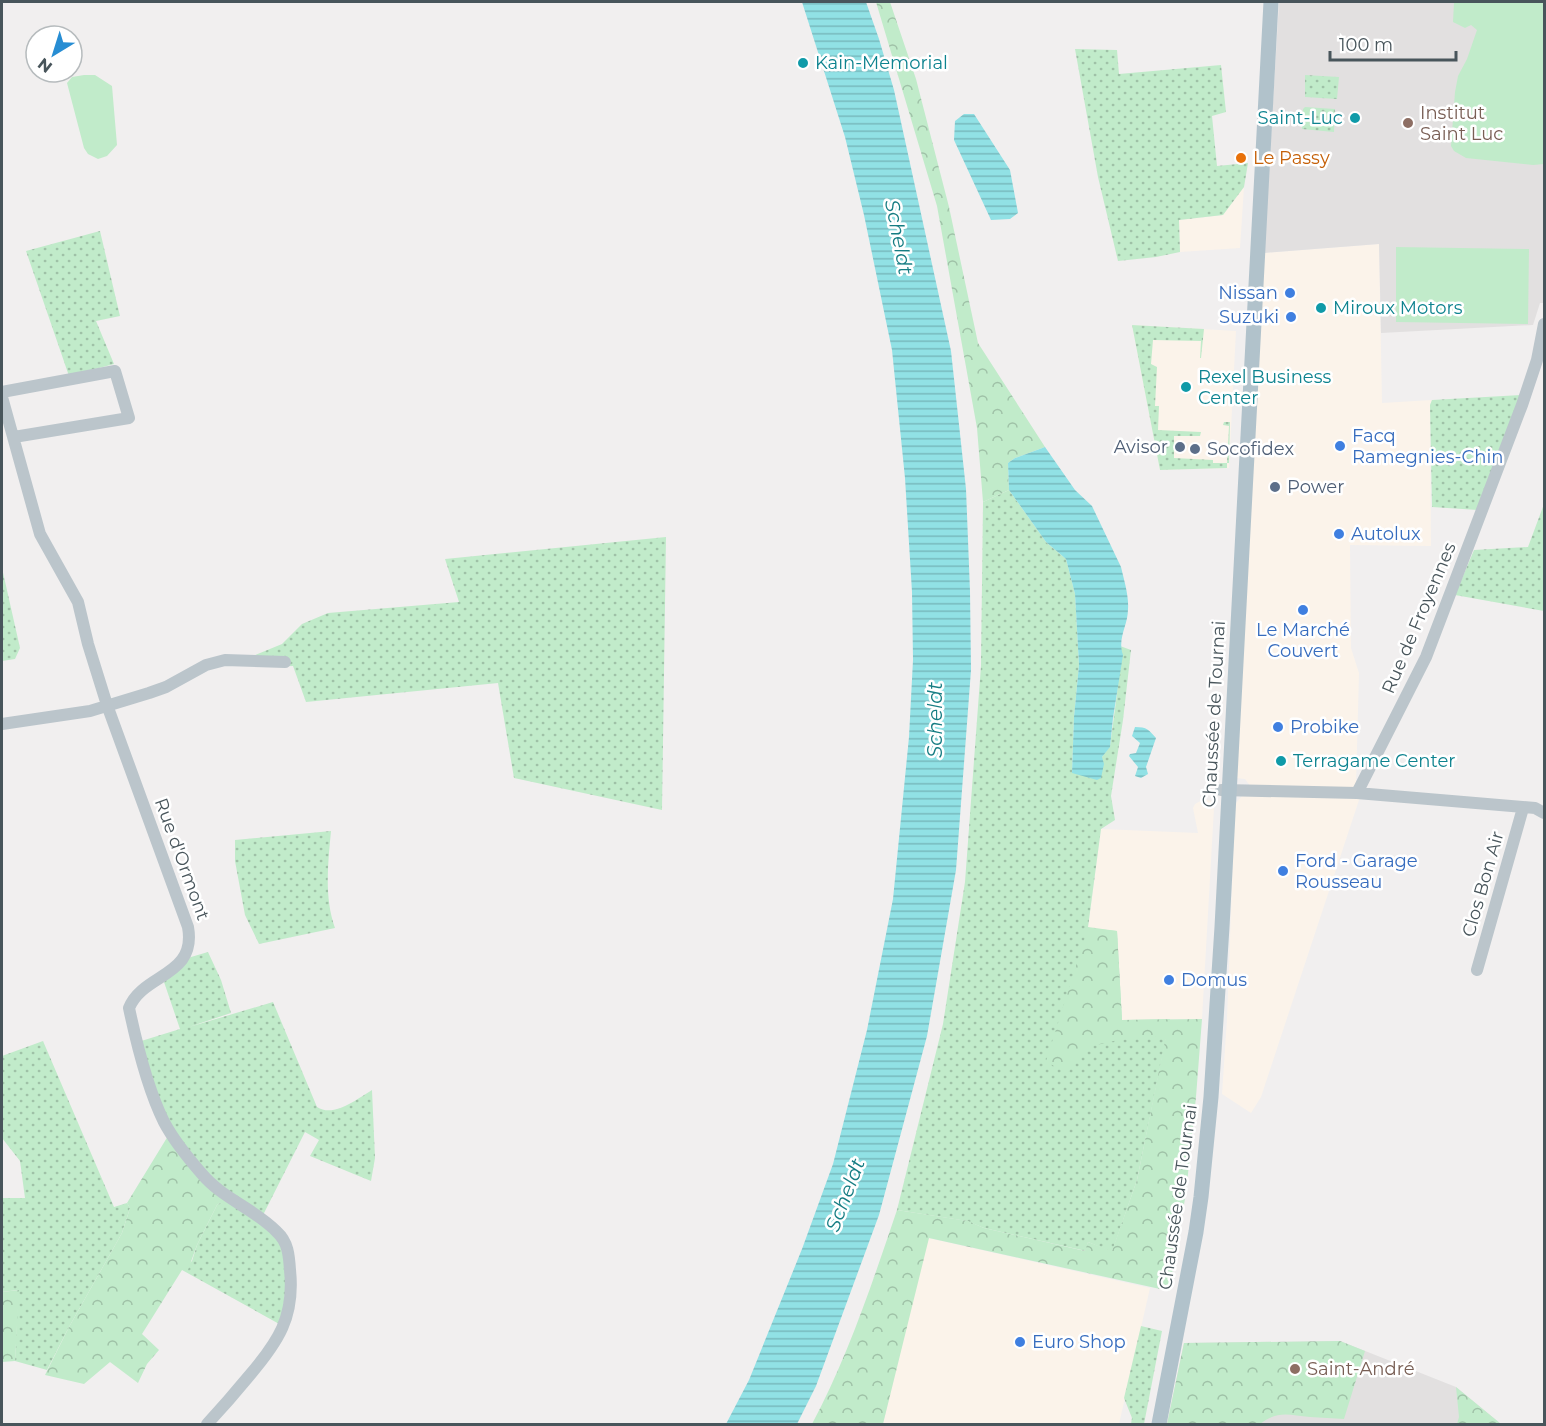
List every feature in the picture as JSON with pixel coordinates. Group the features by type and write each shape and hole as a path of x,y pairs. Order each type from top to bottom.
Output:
{"main road":[{"name":"Chaussée de Tournai","path":"1159,1425 1201,1197 1211,1097 1262,2"},
{"name":"Chaussée de Tournai","path":"1151,1425 1186,1240 1198,1155 1203,1096 1225,790 1271,2"}],"street":[{"name":"Rue de Froyennes","path":"1357,793 1426,657 1522,405 1537,360 1545,324"},
{"path":"2,392 115,371 129,418 14,437"},
{"name":"Rue d'Ormont","path":"2,397 40,534 78,602 107,705 190,936 188,951 183,959 140,994 129,1008 158,1106 172,1136 202,1174 221,1193 276,1231 287,1246 291,1280 290,1303 283,1328 269,1352 207,1425"},
{"path":"2,724 90,711 166,687 206,665 225,660 285,662"},
{"path":"1225,790 1357,793 1535,808 1545,813"},
{"name":"Clos Bon Air","path":"1477,970 1523,808"}],"shaded area":[{"name":"Institut Saint Luc","path":"1279,2 1544,2 1544,303 1540,303 1533,325 1381,333 1379,244 1264,253"},
{"path":"1244,187 1240,248 1180,252 1179,220 1223,215"},
{"path":"1379,244 1382,403 1432,400 1430,405 1431,546 1350,545 1351,648 1359,673 1356,785 1352,788 1251,787 1245,779 1236,778 1264,253"},
{"path":"1132,325 1236,331 1229,468 1160,470"},
{"path":"1242,796 1360,797 1261,1097 1251,1113 1222,1094 1235,804"},
{"path":"1204,799 1211,801 1214,808 1202,1019 1122,1020 1117,932 1088,928 1101,829 1198,833 1193,808 1195,804"},
{"path":"928,1238 1150,1288 1119,1424 883,1424"},
{"name":"Saint-André","path":"1340,1341 1456,1387 1501,1424 1167,1424 1184,1343"}],"green space":[{"path":"876,2 890,2 916,79 949,207 978,343 1045,447 1015,458 1008,463 1009,490 983,502 977,428 937,206"},
{"path":"1454,2 1544,2 1544,164 1533,165 1466,158 1454,151 1451,146 1458,76 1467,59 1477,30 1471,25 1465,28 1453,22"},
{"path":"1075,49 1117,50 1119,74 1221,65 1226,112 1212,116 1217,166 1248,163 1244,187 1223,215 1179,220 1180,252 1118,261 1098,177"},
{"path":"84,75 95,75 112,86 117,145 107,156 98,159 88,154 84,148 67,84 84,84"},
{"path":"1305,75 1339,77 1337,99 1305,97"},
{"path":"1305,107 1335,109 1334,132 1302,129"},
{"path":"100,231 120,316 96,321 114,364 69,376 26,251"},
{"path":"1396,247 1529,249 1528,324 1396,322"},
{"path":"1132,325 1204,329 1201,358 1201,341 1153,340 1151,364 1157,367 1155,406 1159,406 1158,430 1201,432 1200,436 1174,436 1174,458 1213,460 1213,463 1227,463 1227,468 1160,470"},
{"path":"1521,395 1478,510 1432,507 1430,405 1432,400"},
{"path":"1224,422 1230,422 1229,463 1227,463 1229,426 1223,425"},
{"path":"1009,490 1046,542 1066,559 1075,594 1079,665 1072,773 1102,757 1110,746 1120,646 1131,650 1111,796 1115,820 1101,829 1088,927 1117,931 1122,1020 1170,1019 1137,1180 1112,1252 1088,1242 1086,1251 984,1228 967,1221 897,1210 943,1024 965,882 981,666 983,502"},
{"path":"1544,504 1544,611 1455,595 1474,550 1528,547"},
{"path":"666,537 662,810 514,778 498,683 306,702 293,666 257,667 253,656 282,644 302,624 328,613 459,602 445,559"},
{"path":"2,568 20,648 15,659 2,661"},
{"path":"331,831 328,892 335,928 259,944 245,915 235,861 235,840"},
{"path":"1088,928 1117,931 1122,1020 1202,1019 1186,1193 1169,1291 929,1238 883,1424 812,1424 848,1346 897,1210 968,1221 984,1228 1085,1251 1088,1242 1112,1251 1137,1180 1166,1036 1118,1040 1088,1047 1068,1072 1046,1061"},
{"path":"208,952 221,980 231,1013 189,1027 273,1002 317,1107 324,1110 338,1109 372,1090 375,1158 371,1181 310,1156 319,1140 305,1132 261,1219 221,1193 168,1136 138,1042 180,1029 164,982 191,957"},
{"path":"43,1041 114,1207 127,1203 130,1208 122,1233 47,1370 15,1361 18,1290 2,1292 2,1198 25,1198 20,1161 2,1138 2,1056"},
{"path":"168,1136 231,1204 217,1205 197,1245 188,1270 182,1270 142,1334 159,1350 147,1364 138,1383 110,1362 84,1384 45,1375 122,1233 130,1208 127,1203"},
{"path":"220,1203 231,1204 278,1236 288,1271 281,1325 182,1270 192,1261 197,1245"},
{"path":"19,1290 15,1361 2,1362 2,1292"},
{"path":"1141,1326 1162,1331 1144,1424 1131,1424 1132,1418 1124,1398"},
{"name":"Saint-André","path":"1340,1341 1365,1351 1344,1419 1284,1414 1272,1417 1260,1424 1167,1424 1184,1343"},
{"path":"1456,1387 1501,1424 1457,1424 1459,1417"}],"water":[{"name":"Scheldt","path":"802,2 866,2 894,90 951,351 966,489 971,670 956,870 927,1036 879,1215 816,1386 797,1424 726,1424 749,1380 802,1249 833,1164 867,1030 893,899 909,737 913,660 912,592 905,478 892,350 845,137"},
{"path":"964,114 974,114 1010,170 1018,213 1010,219 991,220 954,140 955,121"},
{"path":"1045,447 1075,490 1092,506 1121,567 1127,593 1128,615 1121,643 1123,655 1110,747 1102,757 1104,764 1101,778 1097,780 1072,773 1079,665 1075,594 1066,559 1046,542 1009,490 1008,463 1015,458"},
{"path":"1135,727 1147,730 1156,738 1146,767 1148,774 1141,778 1135,776 1138,767 1129,756 1136,753 1140,743 1132,736"}],"place":[{"name":"Kain-Memorial","path":"803,63"},
{"name":"Saint-Luc","path":"1355,118"},
{"name":"Institut Saint Luc","path":"1408,123"},
{"name":"Le Passy","path":"1241,158"},
{"name":"Nissan","path":"1290,293"},
{"name":"Miroux Motors","path":"1321,308"},
{"name":"Suzuki","path":"1291,317"},
{"name":"Rexel Business Center","path":"1186,387"},
{"name":"Facq Ramegnies-Chin","path":"1340,446"},
{"name":"Avisor","path":"1180,447"},
{"name":"Socofidex","path":"1195,449"},
{"name":"Power","path":"1275,487"},
{"name":"Autolux","path":"1339,534"},
{"name":"Le Marché Couvert","path":"1303,610"},
{"name":"Probike","path":"1278,727"},
{"name":"Terragame Center","path":"1281,761"},
{"name":"Ford - Garage Rousseau","path":"1283,871"},
{"name":"Domus","path":"1169,980"},
{"name":"Euro Shop","path":"1020,1342"},
{"name":"Saint-André","path":"1295,1369"}]}
